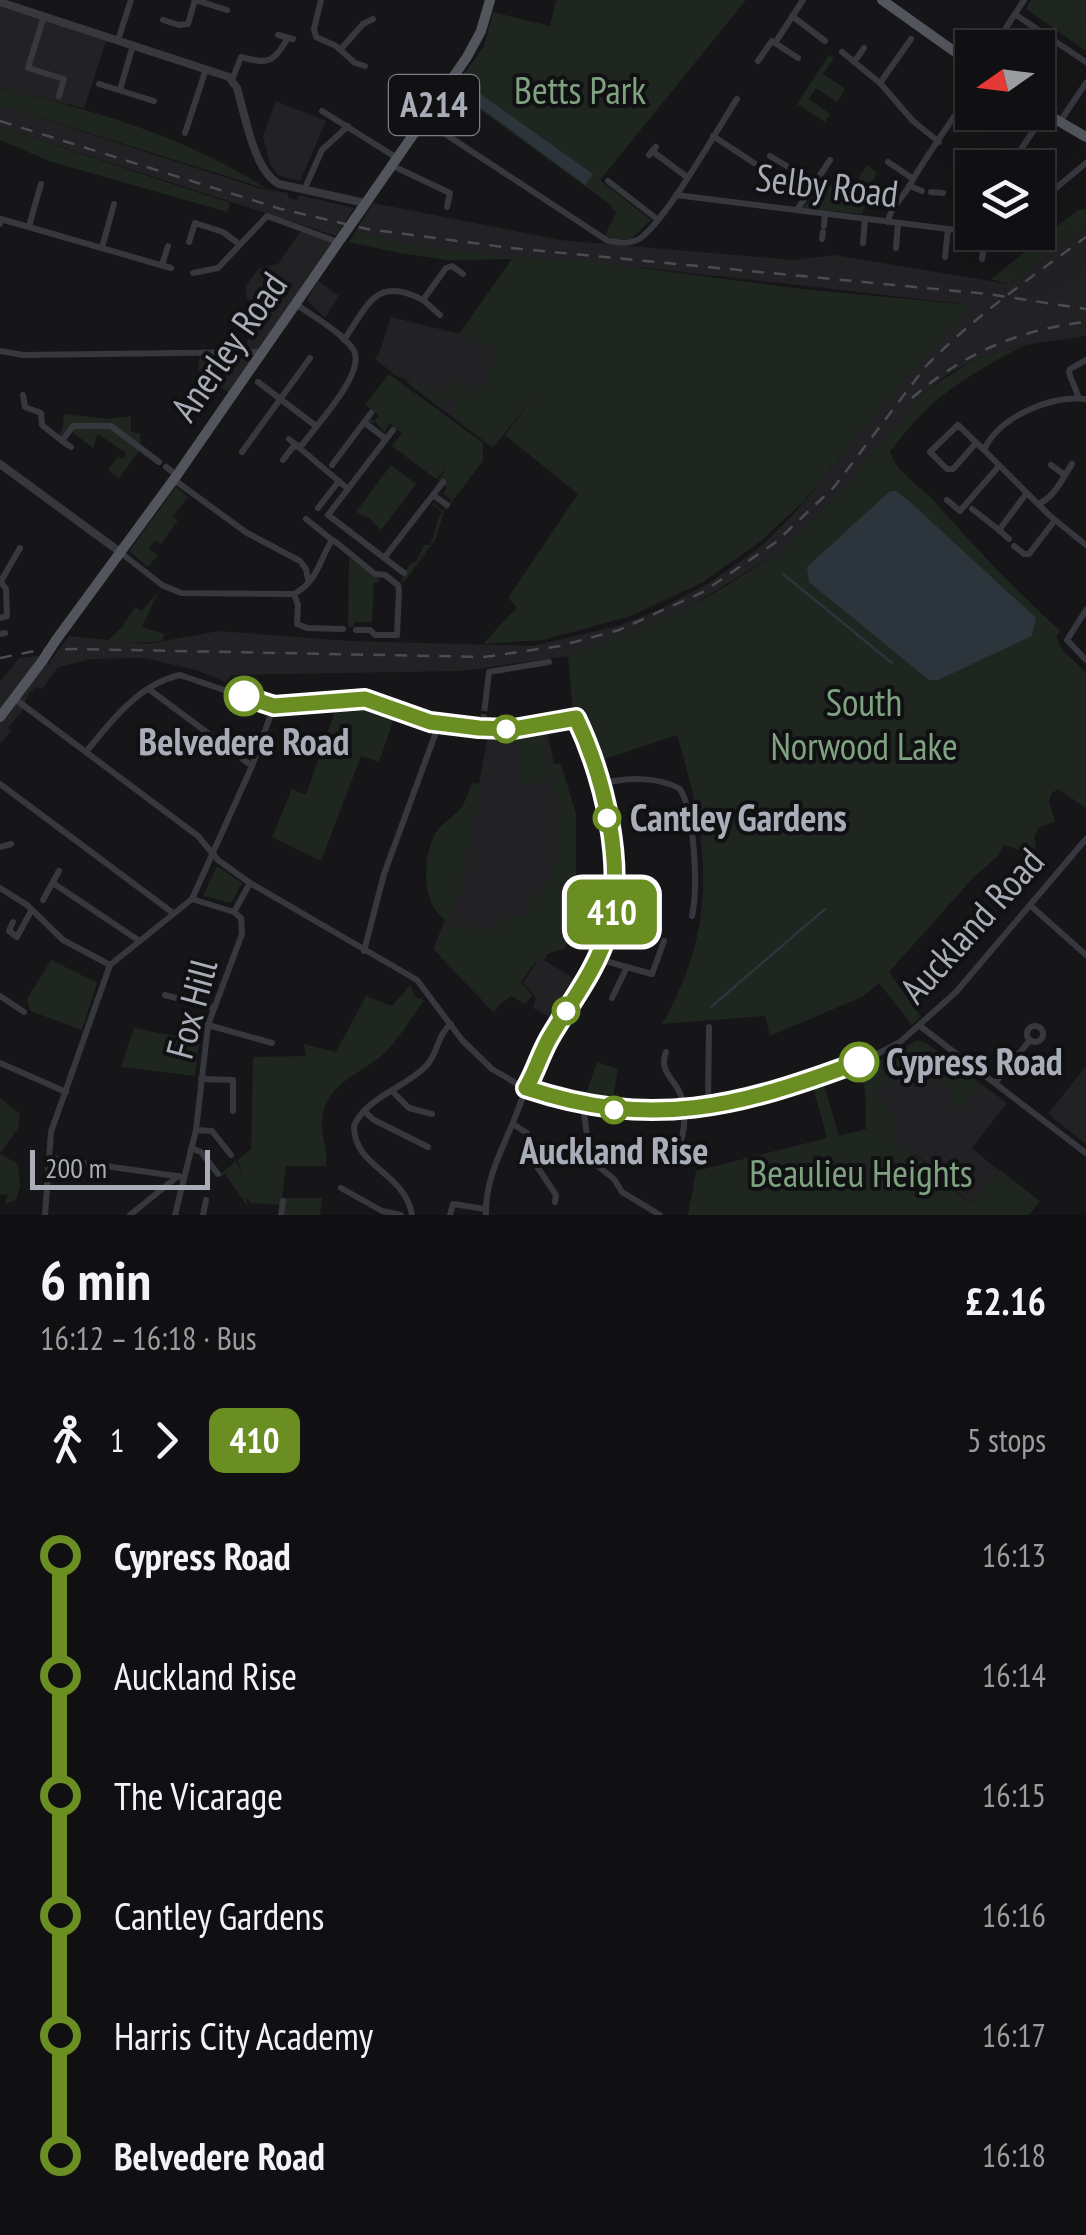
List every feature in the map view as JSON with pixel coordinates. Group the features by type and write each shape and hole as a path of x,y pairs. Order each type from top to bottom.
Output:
{"main road":[{"name":"Anerley Road","path":"0,717 175,477 424,120 474,44 490,0"},
{"path":"882,0 955,52"},
{"path":"1055,121 1080,134"}],"street":[{"path":"118,40 130,0"},
{"path":"163,20 188,24 195,0 227,10"},
{"path":"321,0 314,28 316,37 364,66"},
{"path":"775,43 803,0"},
{"path":"1006,30 1024,0"},
{"path":"3,1 232,80"},
{"path":"44,16 28,68 64,79 59,96"},
{"path":"792,16 826,40"},
{"path":"1016,16 1086,62"},
{"path":"341,50 370,20 371,30"},
{"path":"278,35 290,38 280,52 256,62 241,56 232,80 260,165 273,181 363,206"},
{"path":"880,82 911,38"},
{"path":"758,61 772,40 798,58"},
{"path":"120,90 133,46"},
{"path":"854,62 864,48"},
{"path":"842,52 880,82 913,121 939,142"},
{"path":"185,134 206,68"},
{"path":"1059,124 1086,83"},
{"path":"99,84 154,101"},
{"path":"424,120 608,241 629,243 642,238 676,195 737,99"},
{"path":"322,111 394,161 450,193 446,207"},
{"path":"888,222 889,214 955,116"},
{"path":"305,188 322,150 348,126"},
{"path":"713,136 754,162"},
{"path":"652,151 687,177"},
{"path":"770,156 815,183"},
{"path":"797,210 830,160"},
{"path":"888,162 926,191 943,193"},
{"path":"1055,189 1086,163"},
{"path":"608,182 657,219"},
{"path":"29,226 41,184"},
{"name":"Selby Road","path":"676,195 955,230"},
{"path":"102,248 114,204"},
{"path":"823,232 825,214"},
{"path":"193,273 218,268 267,216 340,240"},
{"path":"863,243 865,219"},
{"path":"0,224 2,220 29,226 166,266 168,246"},
{"path":"189,242 196,223 223,232 239,244"},
{"path":"896,248 898,223"},
{"path":"944,257 948,229"},
{"path":"423,300 446,268 452,266 463,274"},
{"path":"344,340 370,300 384,292 403,289 440,315"},
{"path":"283,460 316,426 355,372 357,358 344,340 296,304"},
{"path":"0,351 23,356 263,352"},
{"path":"242,452 310,358"},
{"path":"984,450 993,432 1040,405 1082,398 1069,373 1086,360"},
{"path":"258,382 316,426"},
{"path":"23,395 25,407 41,412 42,425 71,447"},
{"path":"332,465 372,413"},
{"path":"365,422 386,438"},
{"path":"62,440 73,426 111,426 247,532 300,561 308,580"},
{"path":"976,443 953,468 947,469 930,452 958,426 984,450 1054,520 1086,544"},
{"path":"392,430 370,466 328,515 364,538 404,574"},
{"path":"289,439 348,488"},
{"path":"0,464 162,584 181,592 294,594 316,576 321,557 332,540"},
{"path":"1038,504 1047,500 1072,464"},
{"path":"1051,465 1065,474"},
{"path":"947,500 960,511 999,466"},
{"path":"318,508 339,481"},
{"path":"384,558 443,482"},
{"path":"999,530 1026,494"},
{"path":"433,495 447,505"},
{"path":"972,508 1024,554 1029,554 1054,520"},
{"path":"306,519 375,574 385,575 398,585 398,635 356,630"},
{"path":"0,618 6,616 6,589 0,582 20,548"},
{"path":"294,594 297,624 343,629"},
{"path":"1086,610 1066,640 1086,660"},
{"path":"485,706 490,672 539,668 549,662"},
{"path":"86,752 124,706 174,676 190,676 274,706 365,699 439,724 514,729 576,718 599,785 614,848 616,892 608,930 598,958 547,1043 526,1088 487,1183 486,1212 458,1203 453,1204 450,1215"},
{"path":"150,690 252,766"},
{"name":"Auckland Road","path":"15,699 198,836 218,860 250,883 421,984 480,1060 526,1088 583,1106 638,1111 708,1106 784,1088 856,1063 900,1042 956,992 1086,839"},
{"path":"46,1215 51,1132 110,965 192,899 252,766 274,706"},
{"path":"364,952 384,874 439,724"},
{"path":"599,785 644,780 680,788 687,802 692,833 692,916"},
{"path":"0,784 173,913"},
{"path":"0,846 11,844"},
{"path":"43,900 59,872"},
{"path":"53,883 138,940"},
{"name":"Fox Hill","path":"174,1215 180,1176 196,1130 208,1025 242,934 240,918 234,912 250,883"},
{"path":"0,888 31,910 62,940 110,965"},
{"path":"192,899 234,912"},
{"path":"1031,906 1086,954"},
{"path":"13,922 9,931 17,936 31,910"},
{"path":"598,958 652,974 664,940"},
{"path":"612,998 628,967"},
{"path":"165,995 213,1008"},
{"path":"0,996 24,1012"},
{"path":"341,1188 382,1210 407,1215 408,1198 397,1182 364,1156 356,1142 354,1126 364,1111 428,1064 440,1035 450,1024"},
{"path":"208,1025 272,1043"},
{"path":"708,1026 708,1106"},
{"path":"920,1026 1086,1152"},
{"path":"995,1083 1030,1040"},
{"path":"666,1052 665,1071 679,1090 683,1110 684,1131 673,1160"},
{"path":"0,1063 66,1092"},
{"path":"201,1079 233,1080 233,1111"},
{"path":"392,1091 409,1108 432,1114"},
{"path":"583,1106 590,1157 622,1192 660,1215"},
{"path":"364,1111 428,1147"},
{"path":"512,1124 527,1134 538,1168 556,1195 556,1202"},
{"path":"196,1130 212,1131 231,1155"},
{"path":"191,1148 201,1152 218,1174"},
{"path":"49,1158 180,1176"},
{"path":"130,1215 180,1176"},
{"path":"203,1215 206,1200"},
{"path":"281,1215 283,1200"}],"shaded area":[{"path":"0,5 107,38 84,108 0,88"},
{"path":"468,85 593,174 585,185 462,94"},
{"path":"276,101 326,121 300,181 278,175 270,164 263,136"},
{"path":"0,105 258,188 288,193 288,198 297,200 299,195 354,208 336,236 0,127"},
{"path":"373,203 560,240 793,260 834,255 1009,284 1086,221 1086,336 1025,345 975,359 947,375 926,391 837,495 781,551 687,608 640,629 568,656 463,671 231,675 226,682 196,670 144,658 92,659 58,667 42,689 36,687 29,693 21,713 8,727 11,731 0,744 0,682 19,658 37,656 48,664 69,636 147,644 219,631 350,641 533,646 617,626 656,611 709,583 758,549 793,515 916,365 973,305 638,267 493,448 411,386 413,381 398,377 375,359 391,317 460,334 512,259 446,260 349,242"},
{"path":"303,228 339,242 232,395 198,370 200,352 244,350 250,334 248,321 241,317 248,302 245,287 259,268 278,264"},
{"path":"318,281 339,296 325,318 307,300"},
{"name":"South Norwood Lake","path":"890,491 909,501 1036,618 1032,636 938,680 929,680 809,582 807,567"},
{"path":"547,731 571,844 565,927 544,960 581,983 557,1021 533,1008 536,998 523,983 540,957 532,953 494,1013 433,949 459,887 488,736"},
{"path":"916,1041 924,1042 1007,1103 972,1148 999,1171 972,1205 921,1158 866,1129 877,1117 859,1072"},
{"path":"1086,1066 1086,1144 1048,1114"}],"green space":[{"name":"Betts Park","path":"556,0 746,0 600,180 651,220 631,239 605,235 616,213 608,203 453,90 484,46 493,12 550,26"},
{"path":"1031,0 1086,0 1086,51 1026,9"},
{"path":"829,55 834,58 823,74 845,89 837,102 816,88 809,99 830,114 825,122 797,104"},
{"path":"0,88 138,127 204,154 267,189 0,105"},
{"path":"0,127 230,203 227,212 49,161 0,140"},
{"path":"867,165 877,173 861,200 866,204 862,214 803,208 823,181 846,197"},
{"path":"1086,209 1086,226 1055,249 1055,228 1078,210"},
{"path":"355,233 513,258 571,259 811,290 973,305 916,366 803,502 761,541 703,582 631,616 543,640 483,644 517,607 508,598 578,494 505,435 539,390 493,446 451,415 455,405 449,399 439,405 404,380 413,381 432,396 450,382 476,389 476,395 480,387 486,386 495,348 459,334 512,259 448,260 399,253 349,242"},
{"path":"1028,250 1054,250 1009,284 991,279"},
{"name":"South Norwood Lake","path":"1025,345 950,390 920,416 890,452 904,473 1060,631 1056,637 1063,651 1086,672 1086,808 1058,789 1051,794 1055,822 1040,827 1031,854 1004,845 889,972 921,1017 912,1025 879,983 862,997 770,1036 765,1016 662,1024 681,987 701,916 702,847 688,774 677,735 596,762 580,713 573,714 568,656 687,608 781,551 836,495 834,492 838,494 926,391 975,359"},
{"path":"389,374 483,443 483,461 444,512 435,540 404,582 401,580 410,564 417,561 424,545 432,541 442,512 433,505 437,501 435,505 443,511 451,500 443,493 447,488 438,480 447,467 436,479 392,446 402,433 389,423 385,433 376,422 370,423 370,419 374,421 379,416 365,405"},
{"path":"64,414 109,419 131,416 131,432 140,433 141,447 112,425 76,424 58,436"},
{"path":"76,427 111,428 140,450 119,478 108,470 118,456 123,459 126,453 98,434 93,448 71,431"},
{"path":"391,465 416,484 381,530 356,512"},
{"path":"176,487 188,497 173,516 178,520 161,544 155,540 149,549 158,555 148,567 129,551"},
{"path":"349,558 379,579 374,583 372,622 354,622 354,627 348,627"},
{"path":"158,592 142,627 164,634 162,641 106,642 135,607 142,611"},
{"path":"337,705 368,705 395,715 379,762 361,756 321,861 272,837 292,789 306,795"},
{"path":"545,733 547,782 519,783 516,735"},
{"path":"549,764 561,764 576,814 576,904 565,949 539,960 521,982 532,996 525,1004 511,996 493,1009 435,949 450,926 499,930 501,916 526,918 530,896 539,895 556,864 557,804"},
{"path":"472,783 480,784 461,887 447,921 438,914 428,893 428,856 435,834 463,805"},
{"path":"217,866 242,883 231,903 203,896"},
{"path":"51,960 97,983 82,1030 30,1011 27,999"},
{"path":"410,985 415,997 424,1000 404,1030 380,1057 336,1089 325,1107 322,1125 326,1166 286,1166 282,1198 322,1198 320,1215 282,1215 283,1205 251,1203 246,1198 248,1207 225,1174 219,1175 236,1161 242,1175 238,1160 251,1149 253,1057 306,1056 304,1044 336,1052 366,996 392,1006"},
{"path":"134,1028 199,1041 195,1076 121,1067"},
{"name":"Beaulieu Heights","path":"916,1041 925,1042 980,1084 967,1104 954,1105 951,1087 916,1063 873,1092 894,1120 892,1141 921,1159 972,1205 1000,1170 1040,1201 1029,1215 688,1215 696,1171 827,1138 813,1087 824,1084 839,1136 866,1129 860,1072"},
{"path":"597,1062 618,1069 612,1103 585,1097"},
{"path":"0,1098 20,1114 19,1127 0,1153"},
{"path":"0,1154 18,1164 20,1186 16,1200 4,1204 8,1195 0,1194"}],"waterway":[{"path":"783,574 892,663"},
{"path":"711,1007 825,909"}],"tunnel":[{"path":"483,720 485,706"}],"railway":[{"path":"0,121 281,209 367,229 511,248 988,294 1086,309"},
{"path":"0,658 40,650 76,649 484,657 560,646 619,630 703,592 776,542 834,487 944,348 1086,237"},
{"path":"912,398 951,369 993,346 1038,331 1086,322"}],"bus line":[{"name":"410","path":"244,696 274,706 365,699 430,722 479,728 536,727 576,718 599,785 614,848 616,892 598,958 547,1043 526,1088 601,1108 683,1110 784,1088 859,1062"}],"place":[{"name":"Belvedere Road","path":"244,696"},
{"name":"Cantley Gardens","path":"607,818"},
{"name":"Cypress Road","path":"859,1062"},
{"name":"Auckland Rise","path":"614,1110"}]}
